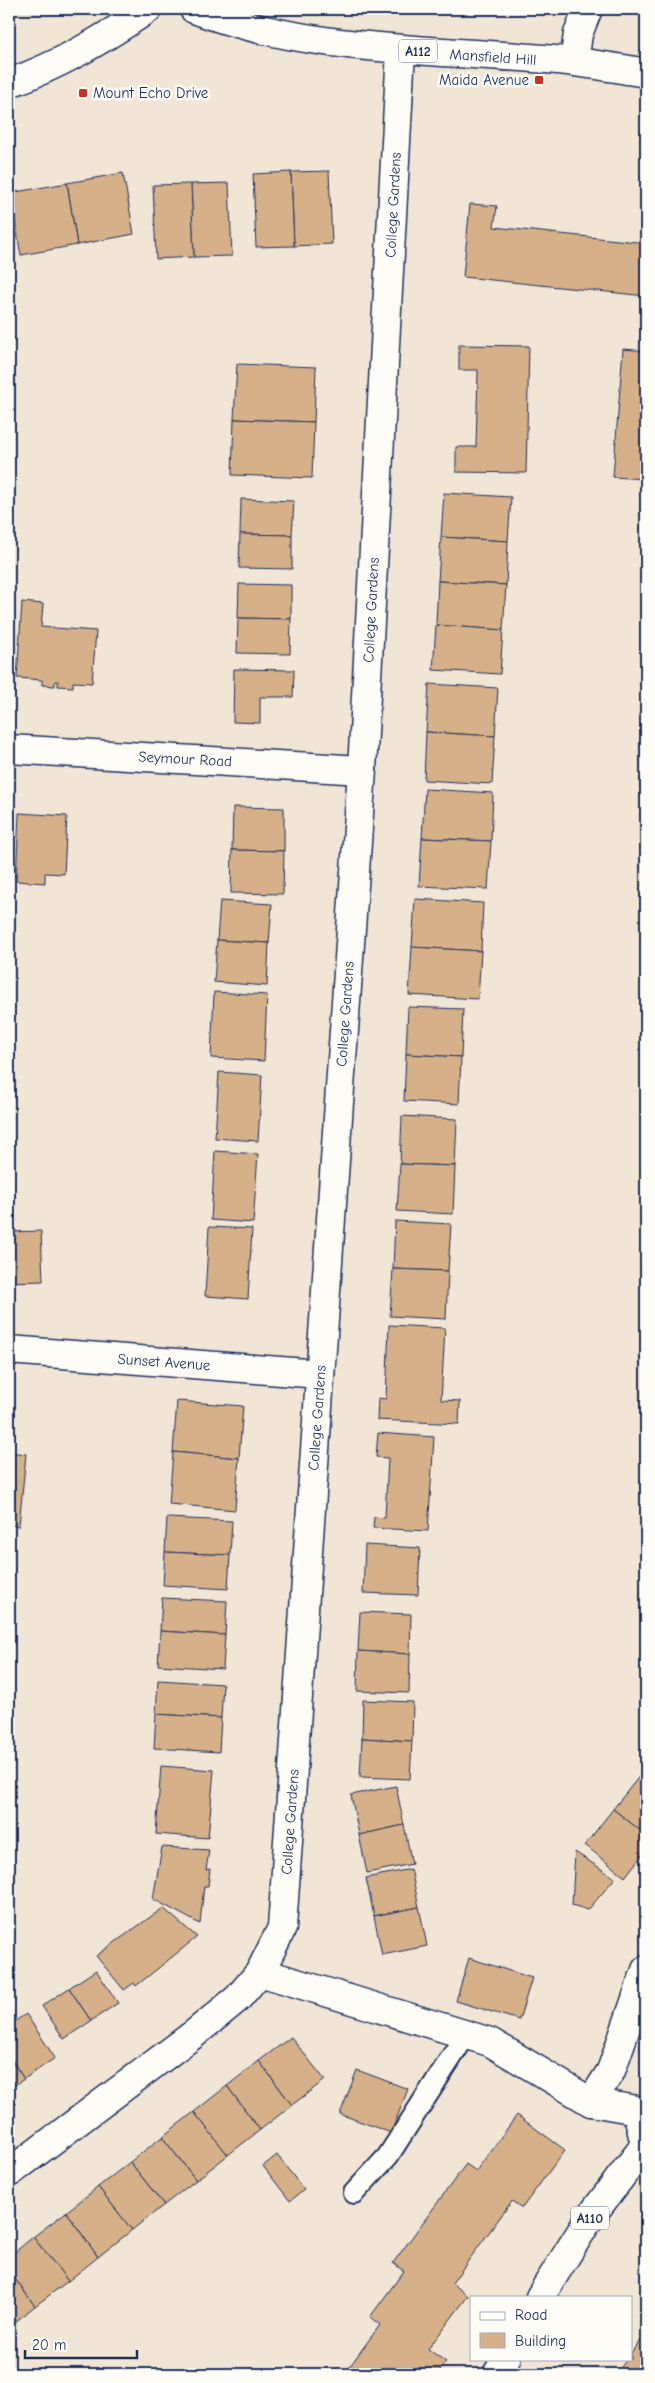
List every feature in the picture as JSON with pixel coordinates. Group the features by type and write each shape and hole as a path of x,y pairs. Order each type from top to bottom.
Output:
{"street":[{"path":"9,83 35,74 102,38 148,9"},
{"name":"Mansfield Hill","path":"194,9 226,21 321,40 401,50 574,62 646,73"},
{"path":"574,62 578,34 588,9"},
{"name":"College Gardens","path":"9,2173 238,1998 260,1972 282,1928 362,770 401,50"},
{"name":"Seymour Road","path":"9,749 362,770"},
{"name":"Sunset Avenue","path":"9,1350 320,1374"},
{"path":"591,2102 611,2071 646,1970"},
{"path":"260,1972 464,2036 490,2042 591,2102 637,2110 644,2150"},
{"name":"A110","path":"541,2296 591,2216 644,2150"},
{"path":"497,2374 505,2360"}],"lane":[{"path":"354,2193 388,2156 464,2036"}],"building":[{"path":"329,171 332,244 294,246 291,172"},
{"path":"291,172 294,246 256,247 253,174"},
{"path":"123,173 134,234 77,245 67,183"},
{"path":"67,183 77,245 21,255 10,193"},
{"path":"229,183 232,256 194,257 191,184"},
{"path":"191,184 194,257 156,259 153,185"},
{"path":"470,204 497,206 494,227 646,243 646,296 463,277"},
{"path":"459,345 529,346 526,473 456,472 456,447 476,447 478,370 459,370"},
{"path":"623,349 646,351 644,479 613,477"},
{"path":"237,364 316,367 314,422 234,419"},
{"path":"234,419 314,422 312,478 232,475"},
{"path":"646,450 646,497 642,497"},
{"path":"444,493 511,497 508,541 441,537"},
{"path":"241,499 294,501 292,535 240,534"},
{"path":"240,534 292,535 292,569 239,568"},
{"path":"441,537 508,541 506,585 438,581"},
{"path":"438,581 506,585 503,630 436,625"},
{"path":"239,584 291,585 291,619 238,618"},
{"path":"22,602 43,604 41,627 96,631 92,683 73,682 73,687 58,686 58,681 55,681 55,686 42,685 42,680 17,678"},
{"path":"9,603 11,603 9,643"},
{"path":"238,618 291,619 290,654 237,653"},
{"path":"436,625 503,630 500,674 433,670"},
{"path":"234,669 294,670 293,697 260,697 260,723 233,722"},
{"path":"429,684 498,688 495,736 426,732"},
{"path":"426,732 495,736 492,784 424,780"},
{"path":"425,789 493,793 491,841 422,838"},
{"path":"233,807 284,808 284,851 232,850"},
{"path":"19,813 67,816 64,874 45,873 45,883 16,881"},
{"path":"422,838 491,841 488,889 419,886"},
{"path":"232,850 284,851 283,894 231,893"},
{"path":"415,899 483,903 481,951 412,947"},
{"path":"220,901 272,904 269,943 217,940"},
{"path":"217,940 269,943 267,986 214,982"},
{"path":"412,947 481,951 478,999 409,995"},
{"path":"214,992 267,995 264,1061 211,1058"},
{"path":"408,1007 463,1009 461,1057 406,1054"},
{"path":"406,1054 461,1057 459,1104 404,1101"},
{"path":"219,1072 262,1075 258,1141 215,1138"},
{"path":"402,1116 457,1119 455,1166 400,1164"},
{"path":"215,1151 258,1154 253,1223 211,1220"},
{"path":"400,1164 455,1166 453,1214 397,1211"},
{"path":"395,1221 451,1224 448,1271 393,1269"},
{"path":"209,1227 252,1229 248,1299 205,1296"},
{"path":"41,1231 43,1281 9,1282 9,1232"},
{"path":"393,1269 448,1271 446,1319 390,1316"},
{"path":"389,1325 445,1328 441,1400 460,1401 459,1424 377,1420 378,1398 386,1399"},
{"path":"177,1401 243,1406 239,1458 173,1452"},
{"path":"378,1433 434,1437 428,1531 373,1528 374,1517 385,1518 388,1458 376,1457"},
{"path":"9,1452 26,1454 19,1526 9,1525"},
{"path":"173,1452 239,1458 235,1510 169,1504"},
{"path":"167,1518 232,1521 230,1555 165,1552"},
{"path":"365,1545 420,1548 418,1595 363,1593"},
{"path":"165,1552 230,1555 228,1589 163,1585"},
{"path":"162,1598 227,1601 225,1635 160,1631"},
{"path":"360,1612 411,1614 410,1654 358,1651"},
{"path":"160,1631 225,1635 223,1669 158,1665"},
{"path":"358,1651 410,1654 409,1693 357,1691"},
{"path":"158,1680 223,1684 221,1718 156,1714"},
{"path":"363,1700 413,1702 412,1741 362,1738"},
{"path":"156,1714 221,1718 219,1752 154,1748"},
{"path":"362,1738 412,1741 410,1779 360,1777"},
{"path":"161,1766 214,1770 208,1838 156,1834"},
{"path":"642,1773 646,1776 646,1835 613,1809"},
{"path":"396,1786 404,1825 359,1835 351,1795"},
{"path":"613,1809 646,1835 646,1850 625,1877 585,1845"},
{"path":"404,1825 412,1864 367,1873 359,1835"},
{"path":"162,1847 209,1850 206,1870 210,1869 208,1886 204,1886 200,1924 153,1899"},
{"path":"575,1852 615,1878 588,1910 572,1905"},
{"path":"411,1869 419,1907 374,1916 366,1878"},
{"path":"419,1907 427,1946 382,1955 374,1916"},
{"path":"163,1908 197,1937 136,1986 134,1983 124,1990 96,1956"},
{"path":"469,1958 532,1978 519,2020 456,2001"},
{"path":"96,1970 118,2003 91,2021 69,1988"},
{"path":"69,1988 91,2021 64,2039 42,2006"},
{"path":"26,2014 55,2058 24,2079 9,2056 9,2025"},
{"path":"291,2037 325,2080 292,2105 259,2061"},
{"path":"9,2056 24,2079 9,2089"},
{"path":"259,2061 292,2105 260,2130 227,2086"},
{"path":"357,2070 408,2089 391,2133 340,2114"},
{"path":"227,2086 260,2130 228,2155 194,2112"},
{"path":"194,2112 228,2155 196,2180 162,2137"},
{"path":"517,2115 565,2150 522,2208 512,2201 452,2283 468,2296 428,2349 446,2362 437,2374 344,2374 380,2325 370,2317 404,2271 393,2263 466,2164 476,2171"},
{"path":"162,2137 196,2180 164,2205 130,2162"},
{"path":"277,2155 304,2190 290,2201 263,2166"},
{"path":"130,2162 164,2205 132,2230 98,2187"},
{"path":"98,2187 132,2230 98,2257 66,2212"},
{"path":"66,2212 98,2257 68,2281 33,2237"},
{"path":"33,2237 68,2281 35,2306 9,2271 9,2257"},
{"path":"9,2271 35,2306 9,2327"},
{"path":"646,2332 646,2374 616,2374 626,2360 632,2360 632,2352"}],"place":[{"name":"Maida Avenue","path":"539,80"},
{"name":"Mount Echo Drive","path":"83,93"}]}
